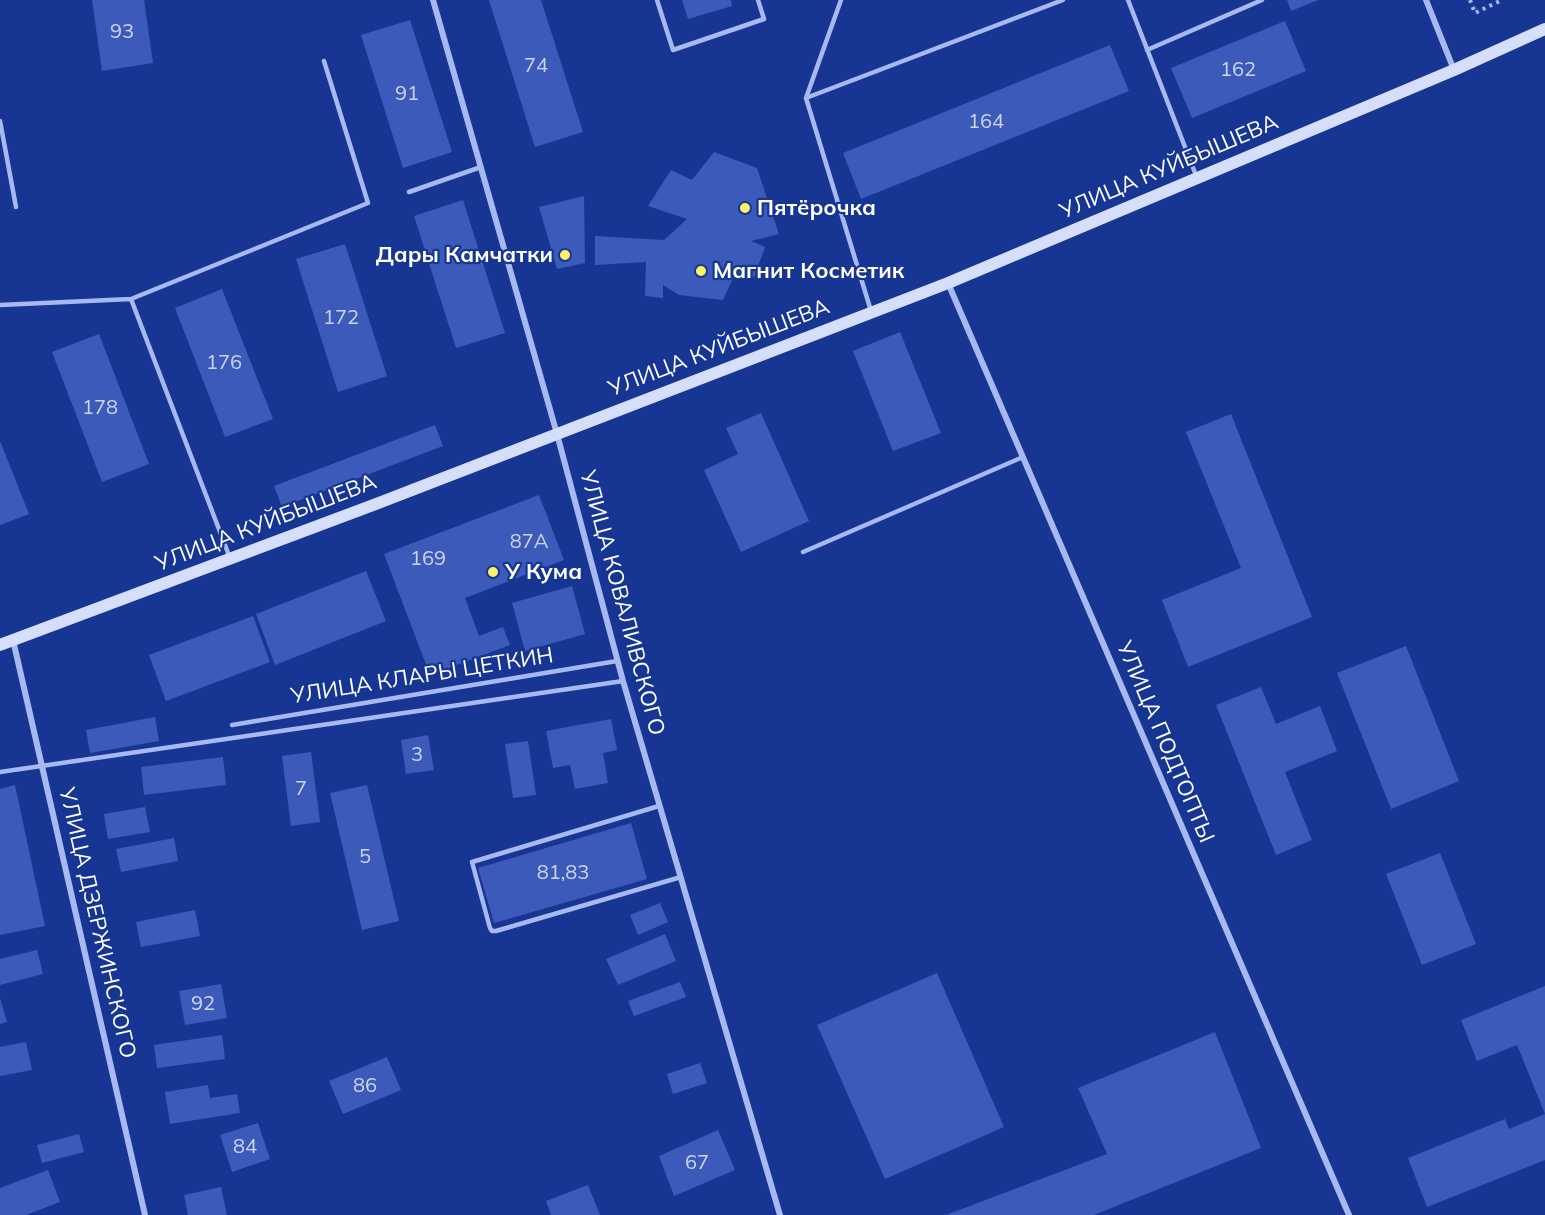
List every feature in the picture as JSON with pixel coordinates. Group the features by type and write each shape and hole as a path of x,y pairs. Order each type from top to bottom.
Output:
{"main road":[{"name":"УЛИЦА КУЙБЫШЕВА","path":"0,645 376,504 948,283 1454,70 1545,29"}],"street":[{"name":"УЛИЦА КОВАЛИВСКОГО","path":"433,0 556,434 617,661 780,1215"},
{"path":"1426,0 1454,70"},
{"name":"УЛИЦА ПОДТОПТЫ","path":"948,283 1349,1215"},
{"name":"УЛИЦА ДЗЕРЖИНСКОГО","path":"13,640 145,1215"}],"lane":[{"path":"657,0 673,50 764,19 758,0"},
{"path":"841,0 806,98 872,312"},
{"path":"806,98 1063,0"},
{"path":"1128,0 1197,178"},
{"path":"1147,50 1262,0"},
{"path":"0,305 131,299 368,203 324,61"},
{"path":"0,120 16,207"},
{"path":"409,192 481,167"},
{"path":"131,299 230,559"},
{"path":"803,552 1023,457"},
{"name":"УЛИЦА КЛАРЫ ЦЕТКИН","path":"232,725 617,661"},
{"path":"0,772 623,681"},
{"path":"659,806 472,862 490,927 496,932 681,878"}],"path":[{"path":"1470,0 1475,13 1502,0"}],"building":[{"path":"92,0 144,0 153,63 102,71"},
{"path":"489,0 541,0 583,132 535,147"},
{"path":"682,0 731,0 732,6 688,19"},
{"path":"1287,0 1318,0 1291,11"},
{"path":"410,20 452,152 403,168 361,35"},
{"path":"1285,21 1306,71 1192,118 1171,68"},
{"path":"1110,45 1129,91 861,199 843,153"},
{"path":"714,152 757,168 779,234 751,241 765,247 754,277 735,274 723,300 679,295 663,285 663,298 645,296 646,262 595,265 595,236 664,240 687,219 648,206 671,170 692,180"},
{"path":"584,196 585,263 557,269 539,207"},
{"path":"463,200 505,333 456,348 414,216"},
{"path":"345,244 387,376 338,392 296,259"},
{"path":"222,289 273,419 225,437 175,308"},
{"path":"900,332 941,433 893,451 853,351"},
{"path":"99,334 149,464 102,482 52,352"},
{"path":"761,413 809,521 741,552 704,470 738,454 726,428"},
{"path":"1231,414 1312,617 1188,667 1162,600 1241,568 1186,432"},
{"path":"435,425 443,446 282,507 274,486"},
{"path":"0,441 29,514 0,525"},
{"path":"539,495 564,560 465,598 479,636 503,627 510,645 430,675 384,554"},
{"path":"366,571 386,621 275,665 256,614"},
{"path":"572,586 585,634 525,651 512,603"},
{"path":"253,616 270,662 166,701 149,655"},
{"path":"1406,646 1459,781 1391,809 1337,673"},
{"path":"1261,687 1276,724 1320,706 1337,751 1285,772 1312,840 1276,855 1216,705"},
{"path":"155,717 159,741 90,753 86,730"},
{"path":"611,719 617,750 603,753 608,783 575,789 570,765 553,768 546,731"},
{"path":"428,735 434,770 406,774 401,740"},
{"path":"528,741 536,795 513,798 505,744"},
{"path":"311,752 320,822 291,826 282,756"},
{"path":"223,757 226,785 144,795 141,767"},
{"path":"15,785 45,926 0,935 0,789"},
{"path":"367,785 399,921 362,930 330,793"},
{"path":"145,807 150,832 108,839 104,814"},
{"path":"631,823 647,879 494,923 478,868"},
{"path":"174,838 178,861 121,872 116,849"},
{"path":"1440,853 1476,944 1422,965 1386,874"},
{"path":"660,903 668,922 638,935 630,915"},
{"path":"195,910 200,936 141,947 136,922"},
{"path":"665,934 676,961 618,985 606,959"},
{"path":"37,950 43,974 0,985 0,959"},
{"path":"937,973 1004,1127 885,1179 817,1025"},
{"path":"680,982 686,997 634,1016 628,1001"},
{"path":"221,984 227,1018 185,1025 179,991"},
{"path":"1545,986 1545,1114 1517,1045 1477,1061 1461,1020"},
{"path":"0,998 7,1022 0,1024"},
{"path":"1215,1032 1261,1148 1094,1215 946,1215 1107,1154 1078,1088"},
{"path":"222,1035 225,1059 157,1068 154,1045"},
{"path":"26,1042 32,1070 0,1076 0,1047"},
{"path":"387,1057 401,1090 343,1114 329,1081"},
{"path":"700,1063 707,1083 673,1094 667,1074"},
{"path":"208,1085 210,1098 237,1094 240,1113 170,1124 165,1092"},
{"path":"1545,1114 1545,1160 1427,1207 1408,1158 1505,1119 1509,1129"},
{"path":"258,1123 270,1159 232,1172 220,1135"},
{"path":"718,1130 735,1170 674,1196 659,1156"},
{"path":"79,1134 84,1152 42,1163 37,1145"},
{"path":"48,1170 60,1202 26,1215 0,1215 0,1188"},
{"path":"588,1185 600,1215 551,1215 546,1201"},
{"path":"221,1187 227,1215 188,1215 184,1195"}],"place":[{"name":"Пятёрочка","path":"745,208"},
{"name":"Дары Камчатки","path":"565,255"},
{"name":"Магнит Косметик","path":"701,271"},
{"name":"У Кума","path":"493,572"}]}
